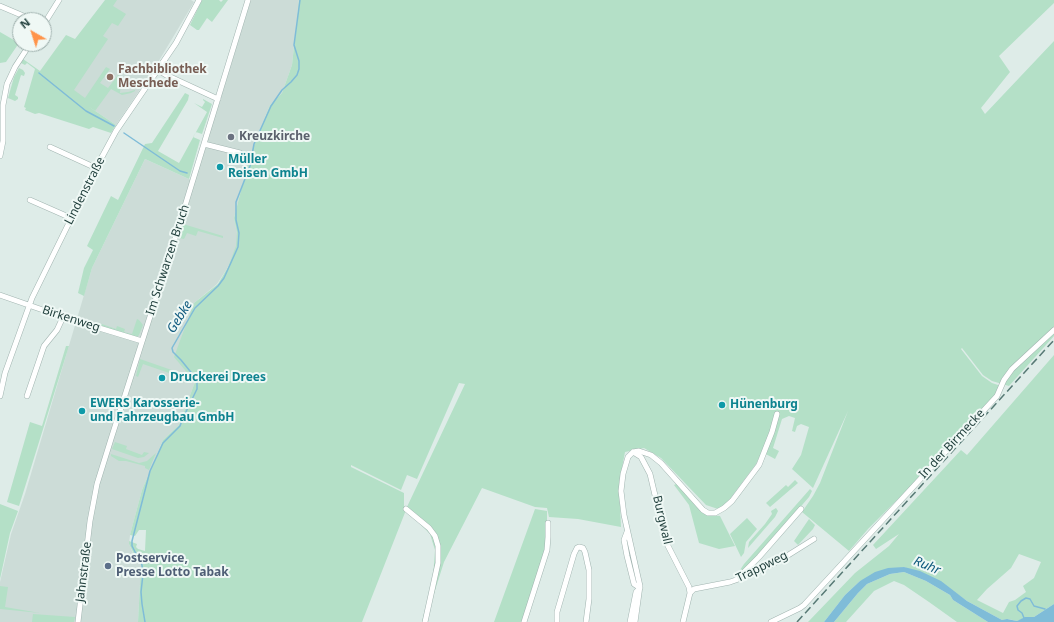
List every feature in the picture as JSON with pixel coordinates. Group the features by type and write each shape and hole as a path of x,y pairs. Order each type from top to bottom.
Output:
{"street":[{"path":"52,12 59,0"},
{"name":"Lindenstraße","path":"0,396 5,374 29,305 96,168 116,131 182,34 199,0"},
{"name":"Im Schwarzen Bruch","path":"90,521 96,491 106,455 178,232 248,0"},
{"path":"0,6 14,12"},
{"path":"0,156 3,141 1,129 3,105 7,84 15,67 25,52"},
{"path":"158,70 218,99"},
{"path":"204,144 240,153"},
{"path":"50,147 96,168"},
{"path":"30,200 71,218"},
{"name":"Birkenweg","path":"0,296 142,341"},
{"path":"27,396 44,346 56,332 63,317"},
{"name":"In der Birmecke","path":"771,622 802,607 997,396 1004,380 1012,369 1054,330"},
{"path":"642,454 651,455 661,463 703,510 708,513 715,513 732,501 759,465 772,432 776,414"},
{"name":"Burgwall","path":"637,588 622,506 622,482 626,461 633,452 642,454 652,478 666,545 686,582 690,593"},
{"path":"406,509 429,528 435,536 438,546 438,563 425,622"},
{"path":"735,581 760,557 801,509"},
{"name":"Jahnstraße","path":"78,622 90,521"},
{"path":"524,622 547,550 548,523"},
{"name":"Trappweg","path":"690,593 697,588 735,581 769,567 814,538"},
{"path":"557,622 557,612 574,554 577,548 581,547 585,552 589,570 589,594 586,622"},
{"path":"686,582 697,588"},
{"path":"630,622 637,588"},
{"path":"635,622 637,588"},
{"path":"683,622 690,593"}],"shaded area":[{"path":"115,0 191,0 194,2 154,69 116,125 63,89 117,11 111,7"},
{"path":"251,0 299,0 292,65 282,93 270,105 250,155 234,218 237,233 237,246 228,267 217,284 194,303 195,382 179,425 163,440 142,490 129,544 136,560 141,565 138,622 0,622 0,582 11,534 25,494 92,268 145,159 195,181"}],"green space":[{"path":"105,0 117,0 113,6 126,14 118,26 112,23 103,36 108,39 74,90 85,98 106,67 110,69 100,83 108,88 118,75 121,77 119,80 121,81 120,93 135,91 122,95 111,89 95,111 116,125 111,133 93,127 89,129 25,110 26,108 24,107 35,69 27,63 25,65 21,63 23,59 40,71 66,35 75,39"},
{"path":"202,0 219,0 221,2 223,0 228,0 212,22 207,18 199,30 197,30 190,25"},
{"path":"299,0 1054,0 1054,3 999,56 1010,72 981,108 985,114 1054,41 1054,336 1009,386 992,381 983,375 962,348 961,349 982,376 992,383 1001,386 997,394 923,474 868,529 849,551 802,512 820,483 848,411 813,488 792,469 801,455 809,427 801,424 797,426 795,432 792,431 795,418 789,416 782,419 773,448 779,451 775,459 762,452 756,464 727,503 718,509 706,505 661,458 644,448 625,452 619,484 621,527 578,519 549,517 547,508 535,507 482,488 444,562 425,622 422,622 433,578 435,550 430,534 406,510 362,622 138,622 141,565 129,544 129,541 137,544 136,547 138,549 145,551 146,530 139,530 135,536 130,535 142,490 163,440 179,425 195,382 174,357 194,303 218,284 228,267 236,246 237,233 234,218 250,155 270,105 282,93 292,65","holes":["459,383 465,384 406,509 404,509 404,493 351,467 351,465 401,490 407,475 417,479"]},
{"path":"0,32 12,39 13,52 6,62 0,63"},
{"path":"19,68 25,73 24,76 21,75 15,95 18,99 15,101 8,98 14,77"},
{"path":"185,93 189,95 188,100 158,151 179,163 193,137 200,140 189,179 145,159 92,268 84,296 78,293 84,268 93,250 87,246 111,196 118,200 145,144 152,143"},
{"path":"203,99 212,104 202,134 196,132 207,112 194,103 202,107 205,102"},
{"path":"183,224 223,236 223,238 198,231 196,236 187,233 184,239 179,238"},
{"path":"137,319 143,325 139,335 136,338 95,324 96,322 116,329 117,326 125,329 124,332 132,334"},
{"path":"66,346 69,346 19,506 7,502 30,422 42,426"},
{"path":"1054,355 1054,604 1034,617 1017,621 1008,619 1002,620 957,594 904,567 860,581 845,595 824,622 808,622 855,573 889,546 899,534 876,549 873,545 961,450 967,455","holes":["1019,554 1041,562 1034,578 1023,586 1026,592 1015,600 1009,602 1003,613 977,600 1011,568"]},
{"path":"140,359 186,375 185,378 176,375 177,373 173,372 172,374 143,364 138,377 136,376"},
{"path":"115,442 127,446 126,449 142,455 144,452 149,453 144,457 138,458 112,449"},
{"path":"156,453 149,470 145,468 145,466 126,461 119,461 111,456 111,454 139,463 147,461"},
{"path":"795,480 798,483 770,507 766,503 786,485 788,487"},
{"path":"678,483 708,515 720,516 735,546 719,549 699,543 689,505 674,485"},
{"path":"810,489 812,491 809,497 760,554 738,577 736,576 744,564"},
{"path":"0,504 18,511 10,533 0,579"},
{"path":"776,508 778,511 775,517 748,548 749,542 765,524 772,514 771,511"},
{"path":"535,509 547,511 547,544 523,622 494,622"},
{"path":"747,518 757,529 746,542 744,553 741,557 730,534"},
{"path":"809,519 815,525 798,545 794,541"},
{"path":"904,572 926,581 950,595 953,600 988,622 957,622 904,585 894,581 874,591 846,622 834,622 867,584 890,574"},
{"path":"0,586 8,587 5,607 40,613 0,609"},
{"path":"33,614 75,617 74,622 32,622"}],"water":[{"path":"904,567 920,571 941,581 967,601 1002,620 1007,619 1017,621 1025,617 1034,617 1054,604 1054,622 988,622 953,600 950,595 926,581 904,572 890,574 867,584 834,622 824,622 845,595 860,581 875,572 888,568"}],"waterway":[{"name":"Gebke","path":"145,622 141,592 143,574 142,565 132,546 132,541 150,471 163,443 180,426 197,389 197,382 194,376 173,352 172,348 195,308 218,286 224,278 238,247 239,233 236,220 236,202 250,166 254,144 271,106 282,90 297,75 299,69 299,61 294,45 300,0"},
{"path":"39,73 86,111 114,126"},
{"path":"124,133 180,171 187,173"},
{"path":"1024,618 1017,606 1026,598 1030,599 1034,606 1045,609"}],"railway":[{"path":"797,622 1054,340"}],"place":[{"name":"Fachbibliothek Meschede","path":"110,77"},
{"name":"Kreuzkirche","path":"231,137"},
{"name":"Müller Reisen GmbH","path":"220,167"},
{"name":"Druckerei Drees","path":"162,378"},
{"name":"Hünenburg","path":"722,405"},
{"name":"EWERS Karosserie- und Fahrzeugbau GmbH","path":"82,411"},
{"name":"Postservice, Presse Lotto Tabak","path":"108,566"}],"water label":[{"name":"Ruhr","path":"927,566"}]}
